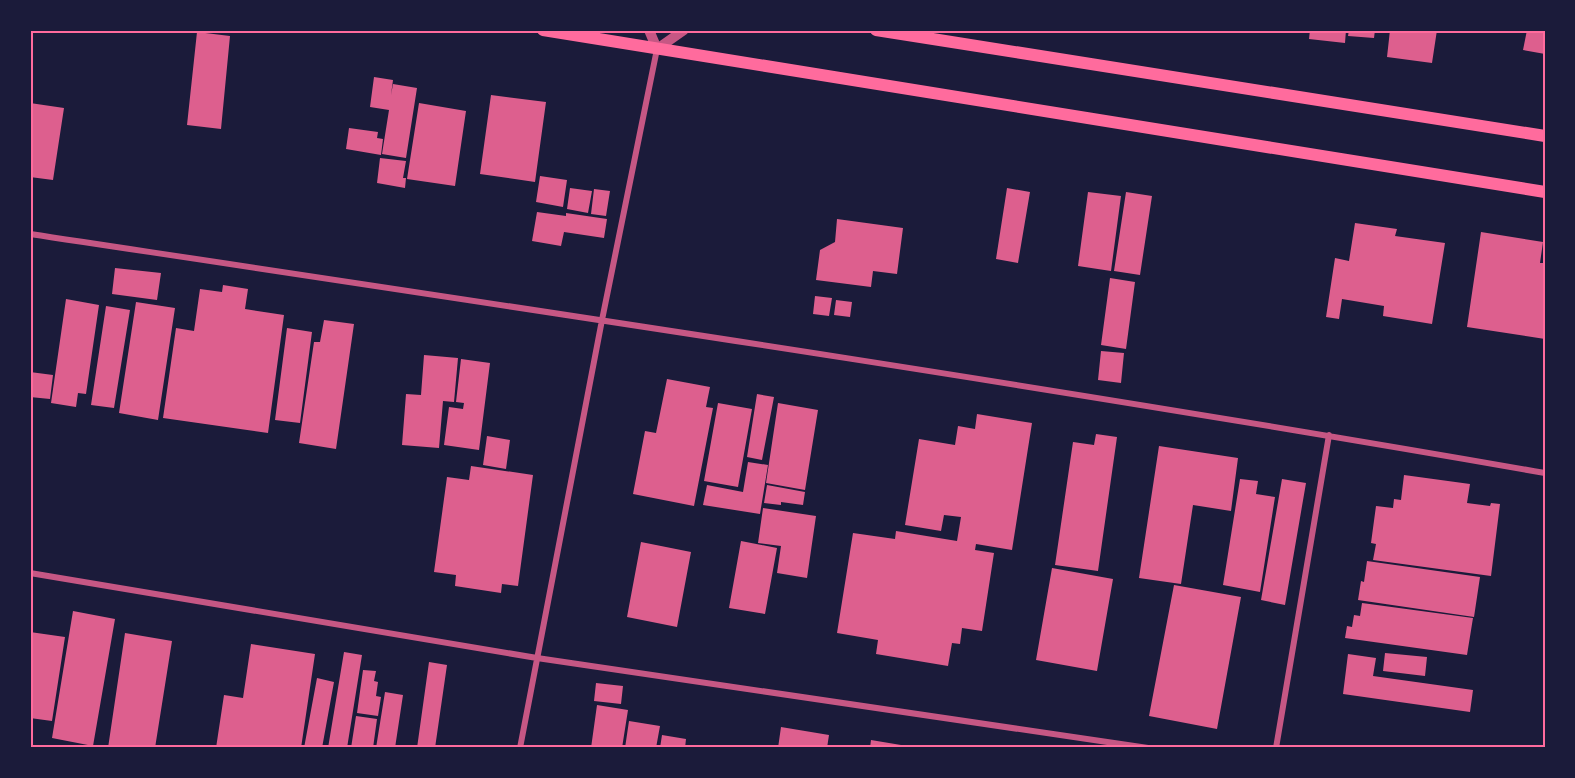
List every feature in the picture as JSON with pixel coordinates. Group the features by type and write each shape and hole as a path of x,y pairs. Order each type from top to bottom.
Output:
{"main road":[{"path":"543,30 1545,192"},
{"path":"876,30 1545,136"}],"street":[{"path":"520,748 602,320 657,49 649,30"},
{"path":"657,49 684,30"},
{"path":"30,234 602,320 1329,435 1545,473"},
{"path":"1276,748 1329,435"},
{"path":"30,573 537,658 1148,748"}],"building":[{"path":"1310,30 1346,30 1345,43 1309,39"},
{"path":"1349,30 1375,30 1374,38 1348,36"},
{"path":"1390,30 1437,30 1432,63 1387,57"},
{"path":"1527,30 1545,30 1545,54 1523,50"},
{"path":"197,32 230,36 221,129 187,125"},
{"path":"374,77 393,80 391,95 393,84 417,88 406,158 382,154 389,110 370,107"},
{"path":"491,95 546,102 535,182 480,174"},
{"path":"30,103 64,108 53,180 30,177"},
{"path":"419,103 466,111 455,186 407,179"},
{"path":"349,128 378,132 377,138 383,139 381,155 346,149"},
{"path":"380,158 406,161 403,178 406,178 405,188 377,183"},
{"path":"540,176 567,180 563,207 536,202"},
{"path":"570,188 592,191 588,213 567,209"},
{"path":"1007,188 1030,192 1018,263 996,259"},
{"path":"594,189 610,191 606,216 591,214"},
{"path":"1088,192 1121,196 1111,271 1078,266"},
{"path":"1126,192 1152,196 1140,275 1114,271"},
{"path":"537,212 566,216 566,213 607,219 604,238 564,232 561,246 532,241"},
{"path":"837,219 903,228 897,274 873,271 871,287 816,280 820,250 835,242"},
{"path":"1355,223 1397,229 1395,236 1445,243 1432,324 1383,316 1384,306 1342,299 1339,319 1326,317 1335,258 1349,261"},
{"path":"1481,232 1543,242 1540,263 1545,263 1545,339 1467,327"},
{"path":"115,268 161,273 157,300 112,294"},
{"path":"1110,278 1135,282 1126,349 1101,345"},
{"path":"223,285 248,289 245,309 284,315 268,433 163,418 176,328 194,331 200,289 222,292"},
{"path":"815,296 832,298 829,316 813,314"},
{"path":"66,299 99,305 86,394 78,393 76,407 51,403"},
{"path":"836,300 852,302 850,317 834,315"},
{"path":"136,302 175,308 158,420 119,413"},
{"path":"106,306 130,310 114,408 91,405"},
{"path":"324,320 354,324 336,449 299,443 314,342 320,342"},
{"path":"287,328 312,332 300,423 275,420"},
{"path":"1101,351 1124,353 1121,383 1098,380"},
{"path":"424,355 458,358 454,402 443,401 439,448 402,445 406,394 421,395"},
{"path":"461,359 490,363 479,450 444,445 449,407 463,409 464,403 456,402"},
{"path":"30,372 53,375 50,399 30,397"},
{"path":"667,379 710,387 706,407 713,408 694,506 633,494 645,431 656,433"},
{"path":"757,394 774,397 762,460 747,457"},
{"path":"718,403 752,409 738,487 704,481"},
{"path":"778,403 818,410 805,490 766,483"},
{"path":"977,414 1032,423 1012,550 976,544 975,550 994,553 982,631 962,628 960,644 952,643 948,666 876,654 878,640 837,633 853,533 895,539 896,531 957,541 961,517 944,515 941,531 905,525 919,439 955,445 958,426 975,429"},
{"path":"1096,434 1117,437 1098,571 1055,565 1073,442 1094,445"},
{"path":"487,436 510,440 506,469 483,465"},
{"path":"1159,446 1238,458 1231,511 1193,505 1181,584 1139,578"},
{"path":"748,462 768,465 760,514 703,505 707,485 743,492"},
{"path":"471,466 533,475 518,586 502,584 501,593 455,586 456,575 434,572 447,477 469,480"},
{"path":"1404,475 1470,484 1467,503 1490,506 1491,503 1500,504 1491,576 1373,560 1376,544 1371,543 1376,506 1393,508 1394,499 1401,500"},
{"path":"1240,479 1258,481 1256,494 1275,497 1260,592 1223,585"},
{"path":"1282,479 1306,483 1285,605 1261,600"},
{"path":"767,485 805,492 803,505 781,502 781,505 764,503"},
{"path":"763,508 816,516 807,578 777,573 781,546 758,543"},
{"path":"741,541 777,548 765,614 729,608"},
{"path":"641,542 691,552 677,627 627,617"},
{"path":"1367,561 1480,577 1474,617 1358,600"},
{"path":"1052,568 1113,579 1097,671 1036,660"},
{"path":"1174,585 1241,597 1217,729 1149,716"},
{"path":"1362,603 1473,618 1467,655 1345,638 1347,626 1352,627 1354,615 1360,616"},
{"path":"73,611 115,619 93,746 52,738"},
{"path":"30,632 65,637 52,721 30,718"},
{"path":"125,633 172,641 155,748 108,748"},
{"path":"251,644 315,654 301,748 216,748 224,695 243,698"},
{"path":"344,652 362,655 347,748 328,748"},
{"path":"1385,653 1427,657 1425,676 1383,671"},
{"path":"1348,654 1376,658 1373,676 1473,690 1470,712 1343,694"},
{"path":"429,662 447,665 435,748 417,748"},
{"path":"363,670 376,671 374,681 378,682 376,696 381,697 378,716 357,713"},
{"path":"317,678 334,682 322,748 304,748"},
{"path":"596,683 623,686 621,704 594,701"},
{"path":"385,692 403,695 395,748 376,748"},
{"path":"597,705 628,710 622,748 591,748"},
{"path":"356,716 377,719 373,748 351,748"},
{"path":"629,721 660,726 656,748 625,748"},
{"path":"781,727 829,735 827,748 778,748"},
{"path":"662,735 686,739 685,748 660,748"},
{"path":"871,740 907,746 907,748 870,748"}]}
